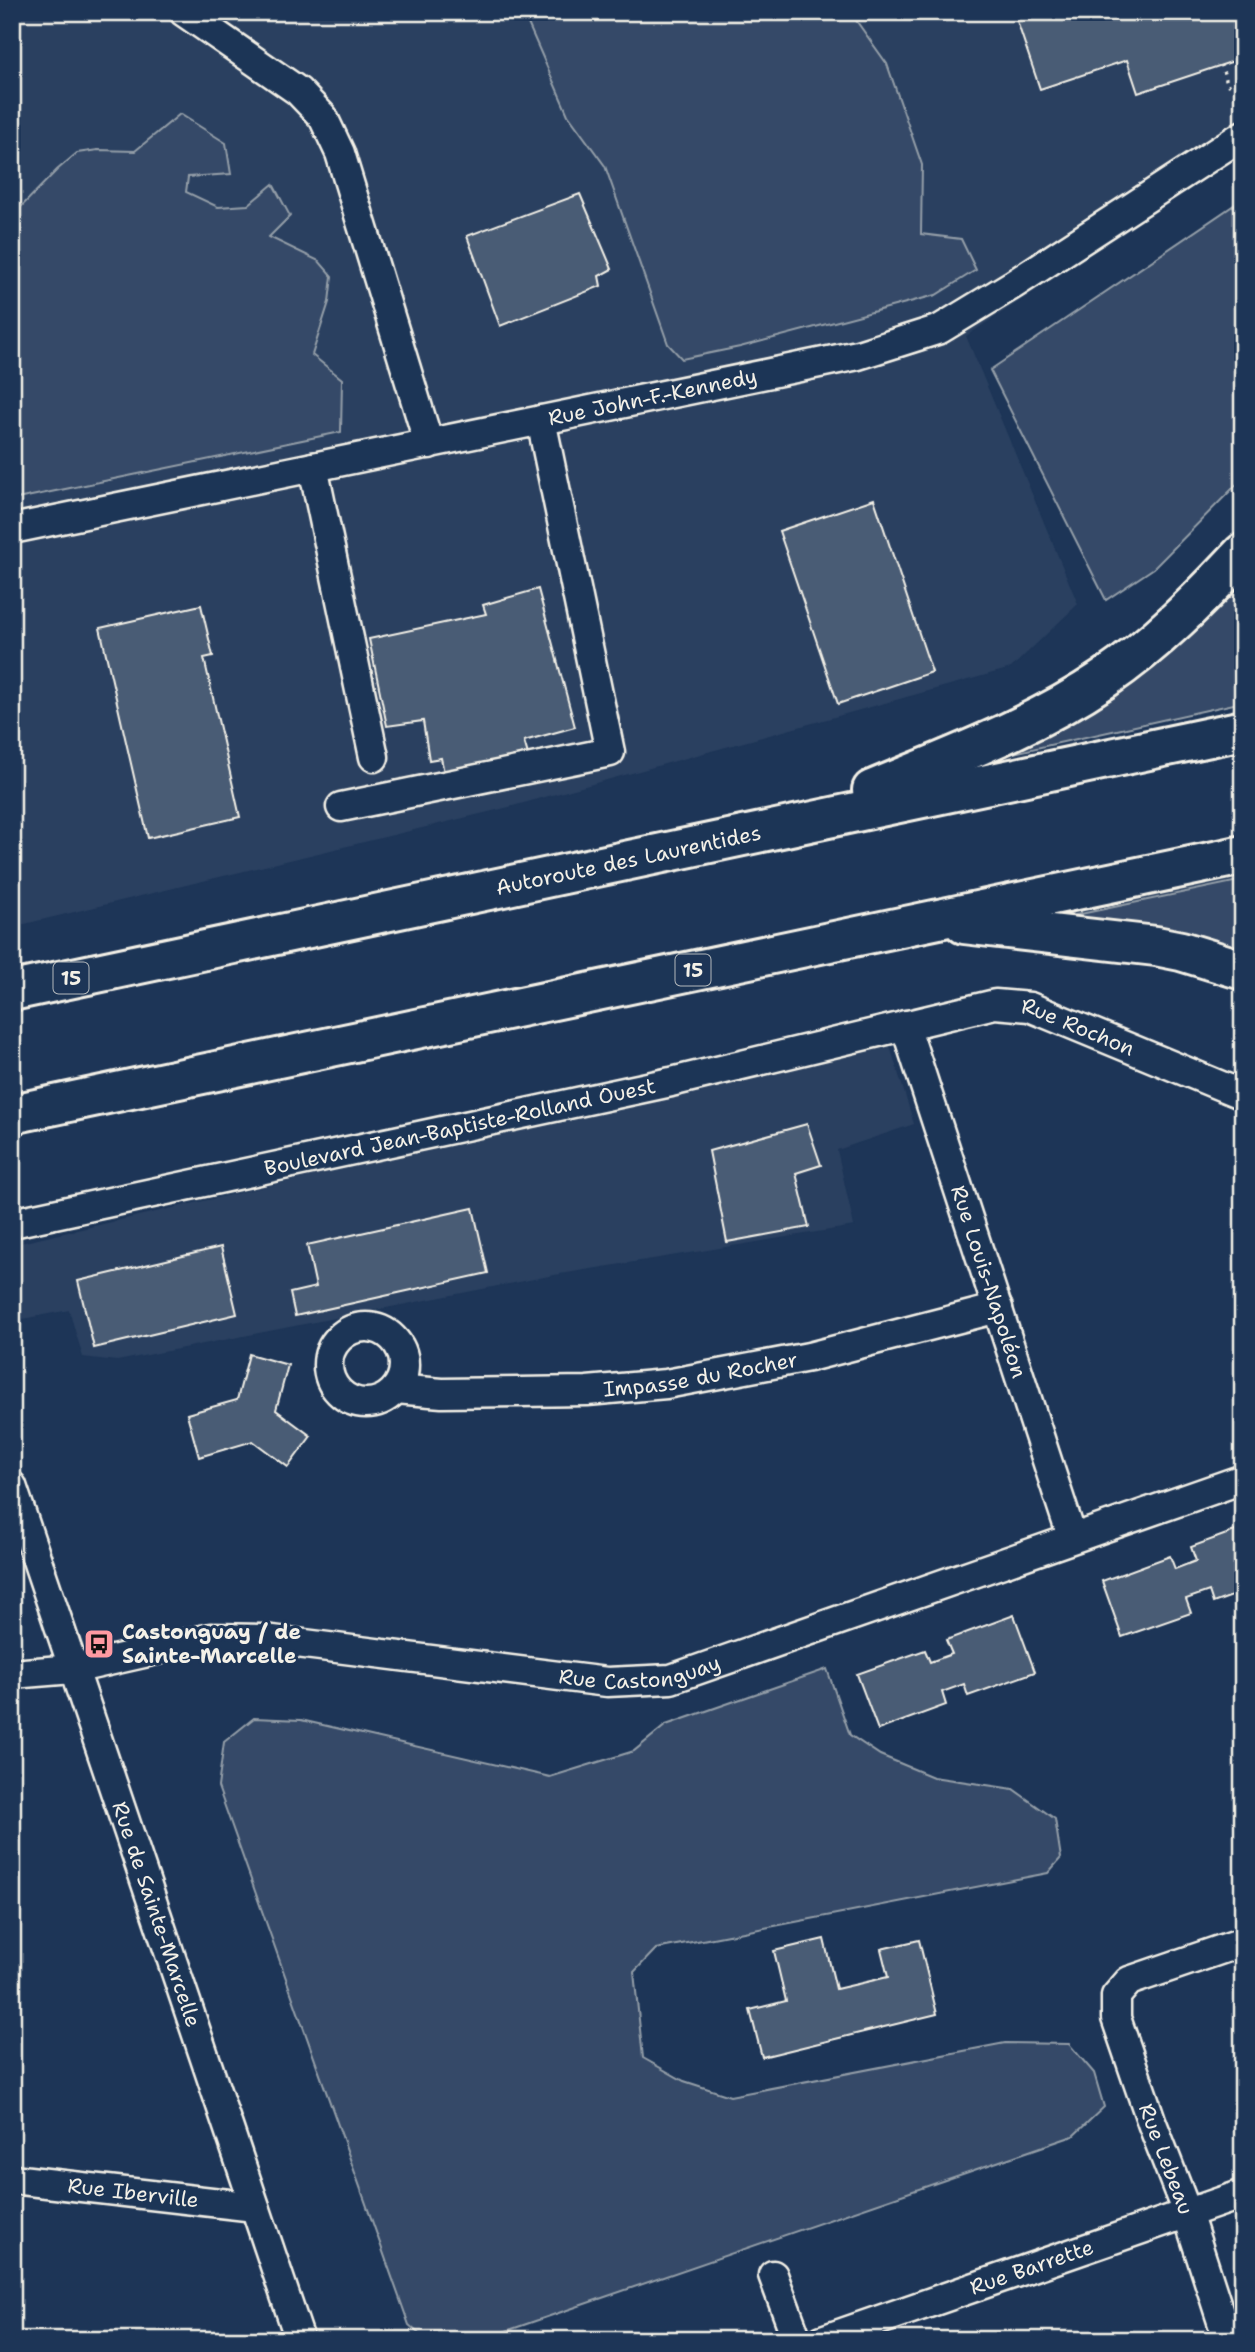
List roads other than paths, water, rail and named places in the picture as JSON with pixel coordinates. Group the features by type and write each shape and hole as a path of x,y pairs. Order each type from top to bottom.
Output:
{"highway":[{"path":"793,824 980,744 1089,689 1161,635 1243,552"},
{"name":"Autoroute des Laurentides","path":"12,990 1243,730"},
{"name":"15","path":"12,1114 1243,855"},
{"path":"931,920 1156,946 1243,970"}],"street":[{"path":"184,12 299,91 323,117 340,153 429,444"},
{"name":"Rue John-F.-Kennedy","path":"12,529 858,355 940,329 1243,135"},
{"path":"341,807 610,752 541,421"},
{"path":"313,467 374,757"},
{"name":"Rue Rochon","path":"905,1025 995,1004 1030,1007 1243,1095"},
{"name":"Boulevard Jean-Baptiste-Rolland Ouest","path":"12,1223 671,1082 905,1025"},
{"name":"Rue Louis-Napoléon","path":"905,1025 1072,1537"},
{"name":"Impasse du Rocher","path":"396,1389 455,1393 587,1391 666,1384 808,1357 998,1308"},
{"name":"Rue Castonguay","path":"12,1674 73,1669 210,1639 265,1639 607,1682 671,1679 1243,1479"},
{"name":"Rue de Sainte-Marcelle","path":"12,1486 300,2340"},
{"name":"Rue Lebeau","path":"1228,2340 1187,2213 1116,2018 1116,1996 1129,1981 1243,1942"},
{"name":"Rue Iberville","path":"12,2179 255,2207"},
{"name":"Rue Barrette","path":"821,2340 1243,2194"},
{"path":"773,2275 797,2340"}],"place":[{"name":"Castonguay / de Sainte-Marcelle","path":"99,1644"}]}
